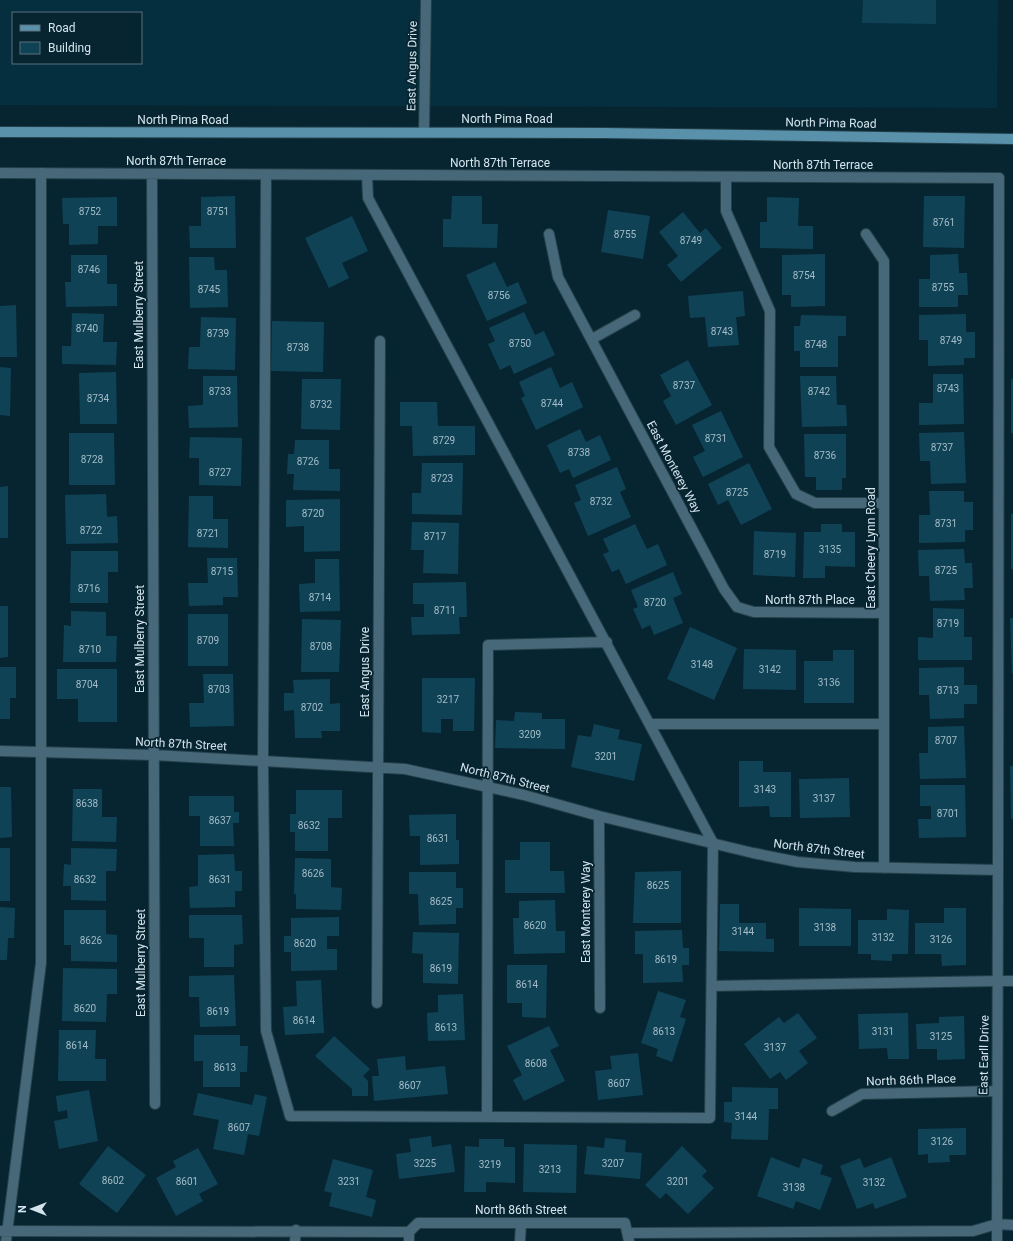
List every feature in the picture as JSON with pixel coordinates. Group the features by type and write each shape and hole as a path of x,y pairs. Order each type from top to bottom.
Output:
{"main road":[{"name":"North Pima Road","path":"0,132 282,134 424,132 656,133 1013,140"}],"street":[{"name":"East Angus Drive","path":"424,132 426,0"},
{"name":"North 87th Terrace","path":"0,173 726,178 999,178"},
{"path":"40,174 42,752 40,963 4,1234 296,1230 409,1236"},
{"name":"East Mulberry Street","path":"152,174 155,1104"},
{"path":"266,175 263,761 266,1031 290,1116 710,1118 713,843 651,724 368,198 367,175"},
{"path":"726,178 726,211 770,312 769,447 796,494 815,503 884,503"},
{"name":"East Earll Drive","path":"997,1241 996,1091 998,981 999,178"},
{"name":"East Monterey Way","path":"548,234 558,278 592,338 724,590 737,607"},
{"name":"East Cheery Lynn Road","path":"866,234 884,261 884,868"},
{"path":"592,338 635,315"},
{"name":"East Angus Drive","path":"377,1003 380,341"},
{"name":"North 87th Place","path":"737,607 754,612 884,613"},
{"path":"487,1117 488,645 607,642"},
{"path":"651,724 884,724"},
{"name":"North 87th Street","path":"0,750 154,755 405,769 487,786 600,816 798,862 884,868 998,870"},
{"name":"East Monterey Way","path":"600,816 600,1008"},
{"path":"712,986 1013,981"},
{"name":"North 86th Place","path":"832,1112 862,1094 996,1091"},
{"name":"North 86th Street","path":"409,1236 418,1223 521,1223 627,1232 746,1237 973,1231 997,1224"},
{"path":"520,1241 521,1223"},
{"path":"997,1224 1013,1225"},
{"path":"295,1241 296,1230"}],"shaded area":[{"path":"0,0 998,0 997,108 0,105"}],"building":[{"path":"863,0 936,0 936,24 862,23"},
{"path":"235,196 236,248 190,248 189,226 201,226 201,197"},
{"path":"452,196 482,196 482,224 498,224 497,248 443,247 443,219 451,219"},
{"path":"924,196 965,196 964,248 923,247"},
{"path":"117,197 117,226 98,226 98,244 69,245 69,224 63,224 62,198"},
{"path":"767,197 799,198 798,226 813,226 813,249 760,248 760,222 767,222"},
{"path":"608,210 650,216 643,259 601,252"},
{"path":"683,212 700,233 706,228 722,248 681,282 667,265 678,256 659,232"},
{"path":"352,216 368,251 342,263 349,278 329,288 305,238"},
{"path":"825,254 825,306 791,307 791,295 782,295 782,255"},
{"path":"958,254 959,273 967,273 968,295 958,295 958,307 919,307 919,279 930,279 930,255"},
{"path":"71,255 107,255 107,284 117,284 117,306 66,307 65,282 71,282"},
{"path":"189,257 214,257 215,270 227,270 228,307 190,308"},
{"path":"495,262 507,287 518,282 527,303 487,321 466,275"},
{"path":"743,291 745,316 736,317 739,345 708,347 705,317 690,318 688,296"},
{"path":"16,305 17,357 0,357 0,306"},
{"path":"524,312 535,335 544,331 555,355 514,374 510,365 500,370 488,344 495,341 489,328"},
{"path":"72,313 104,314 103,342 117,342 116,365 62,364 62,346 71,346"},
{"path":"966,314 966,332 975,332 975,358 964,358 964,365 928,366 928,340 919,340 919,315"},
{"path":"801,315 846,316 846,336 838,336 838,367 800,367 800,351 794,351 794,326 800,326"},
{"path":"201,317 236,318 235,370 188,369 189,347 200,347"},
{"path":"272,321 324,322 323,372 271,371"},
{"path":"688,360 712,405 676,425 663,401 671,396 660,375"},
{"path":"0,367 11,368 10,416 0,415"},
{"path":"551,367 560,388 572,382 583,407 536,430 521,398 525,396 519,382"},
{"path":"116,372 117,424 80,424 79,373"},
{"path":"933,374 963,374 964,424 919,425 919,403 933,403"},
{"path":"203,376 237,376 238,427 189,428 188,406 203,405"},
{"path":"800,376 836,376 837,405 846,405 847,426 802,427"},
{"path":"302,379 341,379 340,430 301,429"},
{"path":"1011,379 1013,379 1013,433 1011,433"},
{"path":"400,402 437,402 438,426 475,426 475,455 413,456 412,426 400,426"},
{"path":"721,411 743,457 703,477 693,457 705,451 692,425"},
{"path":"580,429 586,442 600,435 611,460 573,478 569,469 560,473 547,445"},
{"path":"964,432 966,483 931,484 930,461 920,461 919,433"},
{"path":"69,433 114,433 115,485 69,485"},
{"path":"804,434 846,434 846,478 842,478 842,490 816,490 816,477 805,477"},
{"path":"190,437 242,438 241,486 199,485 199,458 189,458"},
{"path":"295,440 329,440 329,469 340,469 340,491 293,490 294,474 287,474 288,454 294,454"},
{"path":"422,463 463,463 462,515 412,514 412,493 421,493"},
{"path":"749,463 772,509 741,525 728,500 718,505 708,484"},
{"path":"617,467 626,489 620,492 631,517 588,536 574,503 581,500 575,485"},
{"path":"8,486 8,538 0,538 0,487"},
{"path":"929,491 964,491 964,502 973,502 973,530 965,530 965,542 919,543 919,515 930,515"},
{"path":"106,494 107,517 117,516 118,543 66,544 65,495"},
{"path":"189,496 213,496 213,519 228,519 228,548 188,547"},
{"path":"340,499 340,551 304,552 304,526 286,527 286,500"},
{"path":"1011,514 1013,514 1013,569 1011,569"},
{"path":"412,522 459,523 458,574 423,573 424,550 411,550"},
{"path":"635,524 647,549 658,544 667,565 626,584 619,569 612,572 603,554 609,552 603,539"},
{"path":"821,524 842,524 842,532 855,532 855,567 825,566 825,578 803,578 804,532 821,532"},
{"path":"754,531 796,533 795,577 753,575"},
{"path":"964,549 965,563 972,563 973,588 964,588 965,600 930,601 929,576 919,576 918,550"},
{"path":"71,551 118,551 118,572 108,572 108,603 70,603"},
{"path":"207,558 237,558 238,597 223,597 223,605 189,606 188,583 208,583"},
{"path":"315,559 339,559 340,611 300,612 299,584 315,583"},
{"path":"673,572 682,594 673,598 683,623 654,635 650,625 642,629 633,609 638,607 631,590"},
{"path":"466,582 467,617 459,617 460,634 412,635 411,617 424,617 424,604 413,604 413,583"},
{"path":"0,606 8,606 8,657 0,658"},
{"path":"933,608 964,609 964,637 972,637 972,660 918,660 918,637 933,638"},
{"path":"71,611 106,612 106,636 117,636 116,662 63,662 64,625 71,626"},
{"path":"188,614 228,614 228,666 188,666"},
{"path":"1010,618 1013,618 1013,673 1012,673"},
{"path":"302,619 341,620 339,672 301,672"},
{"path":"690,627 737,648 714,700 667,679"},
{"path":"744,649 796,650 796,690 743,689"},
{"path":"833,650 854,650 854,703 804,703 804,661 833,661"},
{"path":"0,667 16,667 16,698 10,698 10,719 0,719"},
{"path":"964,667 964,685 977,685 977,704 964,704 964,718 930,719 929,695 919,695 919,668"},
{"path":"57,669 117,669 117,722 78,722 78,699 57,699"},
{"path":"203,674 233,674 234,726 190,727 189,703 204,703"},
{"path":"422,678 475,678 474,731 453,731 453,719 441,719 441,733 422,732"},
{"path":"330,679 330,704 340,703 340,731 321,731 322,738 295,738 294,710 284,711 284,693 294,693 293,680"},
{"path":"515,712 542,713 542,719 565,719 565,749 495,748 496,720 514,721"},
{"path":"594,724 620,730 618,739 642,744 634,781 571,767 578,735 591,737"},
{"path":"964,726 966,778 920,779 919,753 928,753 928,727"},
{"path":"739,761 763,761 763,772 791,772 791,817 770,817 769,806 739,807"},
{"path":"1010,766 1013,766 1013,819 1011,819"},
{"path":"849,778 850,817 800,818 799,779"},
{"path":"920,785 965,785 966,837 919,838 918,819 931,819 931,806 920,806"},
{"path":"0,787 11,787 12,837 0,838"},
{"path":"73,789 102,789 102,817 117,817 116,842 72,841"},
{"path":"296,790 342,790 342,818 328,818 328,851 295,851 295,832 290,832 290,814 296,814"},
{"path":"189,796 234,796 234,812 239,812 239,823 233,823 234,846 200,846 200,816 189,816"},
{"path":"456,814 456,840 459,840 459,864 420,865 420,836 410,836 409,815"},
{"path":"520,842 550,842 550,871 564,871 565,893 505,893 505,860 520,860"},
{"path":"0,848 10,848 10,901 0,901"},
{"path":"71,848 117,849 116,871 106,871 106,901 71,900 71,886 63,886 64,864 71,865"},
{"path":"234,854 235,871 242,871 242,891 235,891 235,907 190,908 189,887 198,886 198,855"},
{"path":"295,858 331,859 331,887 342,888 341,910 296,909 296,894 294,894"},
{"path":"681,871 681,923 633,923 635,872"},
{"path":"409,872 456,872 456,888 463,888 463,908 456,908 456,924 419,925 418,894 409,894"},
{"path":"555,900 556,931 565,931 565,953 514,954 513,918 519,918 519,901"},
{"path":"720,904 739,904 739,923 766,923 766,939 774,939 774,952 719,951"},
{"path":"0,907 15,908 14,938 8,938 7,960 0,960"},
{"path":"799,908 851,909 851,946 799,946"},
{"path":"944,908 966,908 966,965 942,966 941,954 915,954 915,923 944,923"},
{"path":"887,909 909,910 908,954 892,954 892,961 871,960 871,954 858,954 858,920 887,920"},
{"path":"64,910 106,910 106,934 117,935 117,962 71,961 71,945 64,945"},
{"path":"189,915 242,915 243,944 234,945 234,967 204,967 204,938 189,938"},
{"path":"339,917 339,936 327,936 327,949 337,949 337,970 291,971 291,952 284,952 284,936 291,936 291,918"},
{"path":"682,930 683,948 689,948 689,965 682,965 683,982 643,983 643,954 635,954 635,931"},
{"path":"413,932 459,933 458,984 423,983 423,954 412,953"},
{"path":"507,965 547,965 546,1018 522,1017 522,1003 507,1003"},
{"path":"63,968 117,969 117,994 107,994 106,1022 62,1021"},
{"path":"234,975 236,1026 200,1027 199,997 189,997 189,976"},
{"path":"321,980 324,1033 285,1035 283,1007 297,1006 296,981"},
{"path":"658,991 686,1000 680,1017 686,1019 672,1062 656,1056 658,1049 641,1043"},
{"path":"463,994 465,1040 428,1041 427,1013 438,1012 438,995"},
{"path":"798,1013 817,1038 799,1051 808,1063 786,1080 780,1072 770,1079 744,1044 779,1017 784,1023"},
{"path":"908,1013 909,1059 888,1059 887,1048 859,1049 858,1014"},
{"path":"964,1016 965,1059 937,1060 937,1049 917,1049 916,1024 939,1023 939,1017"},
{"path":"549,1026 559,1046 550,1050 565,1081 524,1101 513,1080 522,1075 507,1046"},
{"path":"59,1030 96,1030 95,1059 106,1059 106,1081 58,1081"},
{"path":"194,1035 240,1035 240,1046 248,1046 247,1072 240,1072 240,1087 203,1087 203,1061 194,1061"},
{"path":"334,1036 370,1069 363,1076 368,1081 368,1096 352,1096 352,1089 315,1056"},
{"path":"638,1053 643,1095 598,1100 595,1071 612,1069 610,1056"},
{"path":"405,1056 406,1070 445,1066 448,1094 374,1101 372,1076 379,1076 377,1059"},
{"path":"732,1087 778,1088 778,1109 769,1109 768,1140 731,1139 732,1123 724,1122 724,1102 732,1102"},
{"path":"89,1090 98,1141 59,1149 54,1121 68,1118 67,1110 58,1112 56,1096"},
{"path":"198,1093 252,1105 255,1094 267,1097 259,1136 248,1134 244,1155 213,1149 219,1120 193,1115"},
{"path":"966,1128 966,1155 949,1155 950,1162 928,1163 928,1154 918,1155 918,1129"},
{"path":"431,1136 432,1147 451,1144 455,1172 399,1179 396,1154 411,1152 409,1139"},
{"path":"605,1138 626,1140 625,1152 642,1153 640,1179 584,1174 587,1146 604,1148"},
{"path":"479,1139 504,1139 504,1147 515,1147 515,1183 486,1182 486,1192 464,1192 465,1146 479,1147"},
{"path":"524,1144 577,1145 576,1193 523,1192"},
{"path":"108,1146 146,1175 117,1213 79,1184"},
{"path":"682,1146 707,1171 702,1176 714,1188 688,1214 666,1193 660,1199 645,1185"},
{"path":"198,1148 218,1184 199,1194 203,1201 176,1216 156,1178 176,1167 173,1161"},
{"path":"771,1157 799,1168 803,1158 823,1165 820,1174 832,1178 820,1210 796,1201 793,1209 757,1196"},
{"path":"891,1157 907,1197 875,1209 873,1203 857,1209 840,1166 860,1158 864,1168"},
{"path":"333,1159 373,1170 366,1197 376,1200 372,1217 329,1206 332,1193 324,1191"}]}
